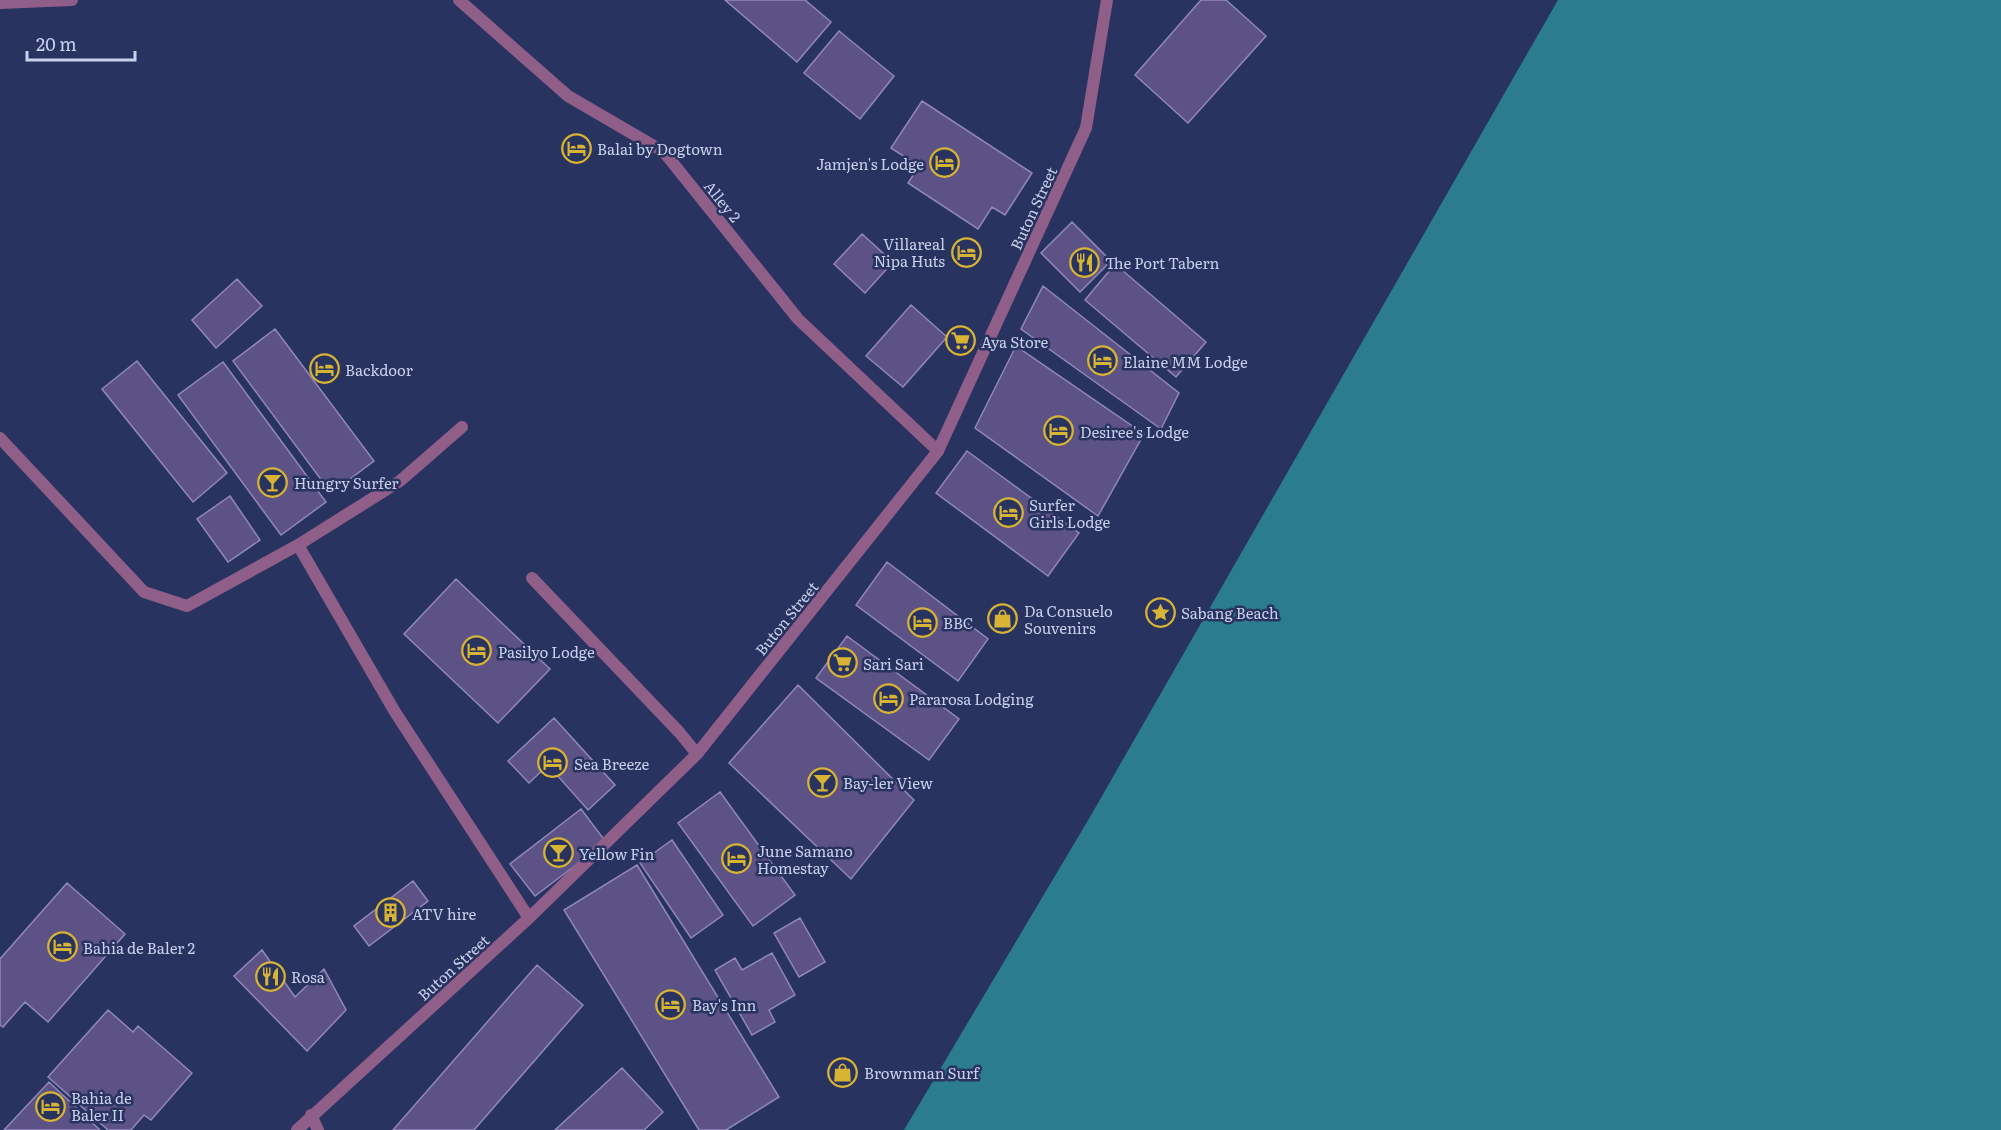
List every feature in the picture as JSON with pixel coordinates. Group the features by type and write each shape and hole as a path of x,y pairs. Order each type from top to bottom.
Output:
{"street":[{"path":"0,3 72,0"},
{"name":"Alley 2","path":"459,0 568,96 664,152 798,319 939,451"},
{"name":"Buton Street","path":"297,1130 529,918 697,754 939,451 1086,128 1107,0"},
{"path":"0,438 144,592 187,606 298,545 400,481 462,427"},
{"path":"298,545 395,712 529,918"},
{"path":"532,578 679,732 697,754"},
{"path":"311,1115 318,1130"}],"shaded area":[{"path":"1558,0 2001,0 2001,1130 904,1130 1090,817"}],"building":[{"path":"725,0 805,0 831,22 797,62"},
{"path":"1201,0 1226,0 1266,36 1188,123 1135,75"},
{"path":"839,31 894,76 860,119 804,73"},
{"path":"922,101 1032,173 1005,215 992,207 978,229 908,183 919,166 891,148"},
{"path":"1072,222 1111,261 1080,292 1041,253"},
{"path":"862,234 893,262 865,293 834,264"},
{"path":"1115,264 1206,342 1176,377 1085,300"},
{"path":"237,279 262,306 216,348 192,320"},
{"name":"Elaine MM Lodge","path":"1043,286 1179,393 1161,429 1021,329"},
{"path":"911,305 947,337 903,387 866,356"},
{"path":"275,329 374,461 331,493 233,361"},
{"name":"Desiree's Lodge","path":"1016,346 1144,434 1098,516 975,428"},
{"path":"137,361 227,473 193,502 102,389"},
{"path":"223,362 326,502 281,535 178,395"},
{"name":"Surfer Girls Lodge","path":"967,451 1079,533 1048,576 936,493"},
{"path":"230,496 260,540 228,562 197,519"},
{"name":"BBC","path":"887,562 988,639 958,681 856,605"},
{"name":"Pasilyo Lodge","path":"456,579 550,669 498,723 404,634"},
{"name":"Pararosa Lodging","path":"847,636 959,719 929,760 816,678"},
{"name":"Bay-ler View","path":"798,685 914,800 851,879 729,763"},
{"name":"Sea Breeze","path":"554,718 615,785 588,810 548,765 529,783 508,761"},
{"name":"June Samano Homestay","path":"720,792 795,895 753,926 678,823"},
{"name":"Yellow Fin","path":"581,809 606,842 535,896 510,864"},
{"path":"672,840 723,915 691,938 640,863"},
{"name":"Bay's Inn","path":"637,865 779,1097 726,1130 699,1130 564,910"},
{"name":"ATV hire","path":"413,881 428,901 369,946 354,926"},
{"name":"Bahia de Baler 2","path":"67,883 125,934 48,1022 25,1002 3,1027 0,1025 0,959"},
{"path":"800,918 825,962 799,977 774,933"},
{"path":"262,950 295,997 324,969 346,1010 307,1051 234,976"},
{"path":"772,953 795,995 769,1010 775,1022 752,1035 715,970 735,958 742,970"},
{"path":"537,965 583,1005 474,1130 393,1130"},
{"path":"108,1010 133,1032 138,1026 192,1073 151,1120 144,1115 131,1130 108,1130 48,1077"},
{"path":"622,1068 663,1112 644,1130 555,1130"},
{"name":"Bahia de Baler II","path":"49,1082 100,1130 4,1130"}],"place":[{"name":"Balai by Dogtown","path":"576,148"},
{"name":"Jamjen's Lodge","path":"945,163"},
{"name":"Villareal Nipa Huts","path":"966,252"},
{"name":"The Port Tabern","path":"1084,262"},
{"name":"Aya Store","path":"960,341"},
{"name":"Elaine MM Lodge","path":"1102,361"},
{"name":"Backdoor","path":"324,369"},
{"name":"Desiree's Lodge","path":"1059,431"},
{"name":"Hungry Surfer","path":"273,482"},
{"name":"Surfer Girls Lodge","path":"1008,513"},
{"name":"Sabang Beach","path":"1160,612"},
{"name":"Da Consuelo Souvenirs","path":"1003,619"},
{"name":"BBC","path":"922,622"},
{"name":"Pasilyo Lodge","path":"477,651"},
{"name":"Sari Sari","path":"842,663"},
{"name":"Pararosa Lodging","path":"888,698"},
{"name":"Sea Breeze","path":"553,763"},
{"name":"Bay-ler View","path":"822,782"},
{"name":"Yellow Fin","path":"558,853"},
{"name":"June Samano Homestay","path":"736,859"},
{"name":"ATV hire","path":"391,913"},
{"name":"Bahia de Baler 2","path":"62,947"},
{"name":"Rosa","path":"270,976"},
{"name":"Bay's Inn","path":"671,1004"},
{"name":"Brownman Surf","path":"843,1072"},
{"name":"Bahia de Baler II","path":"50,1106"}]}
